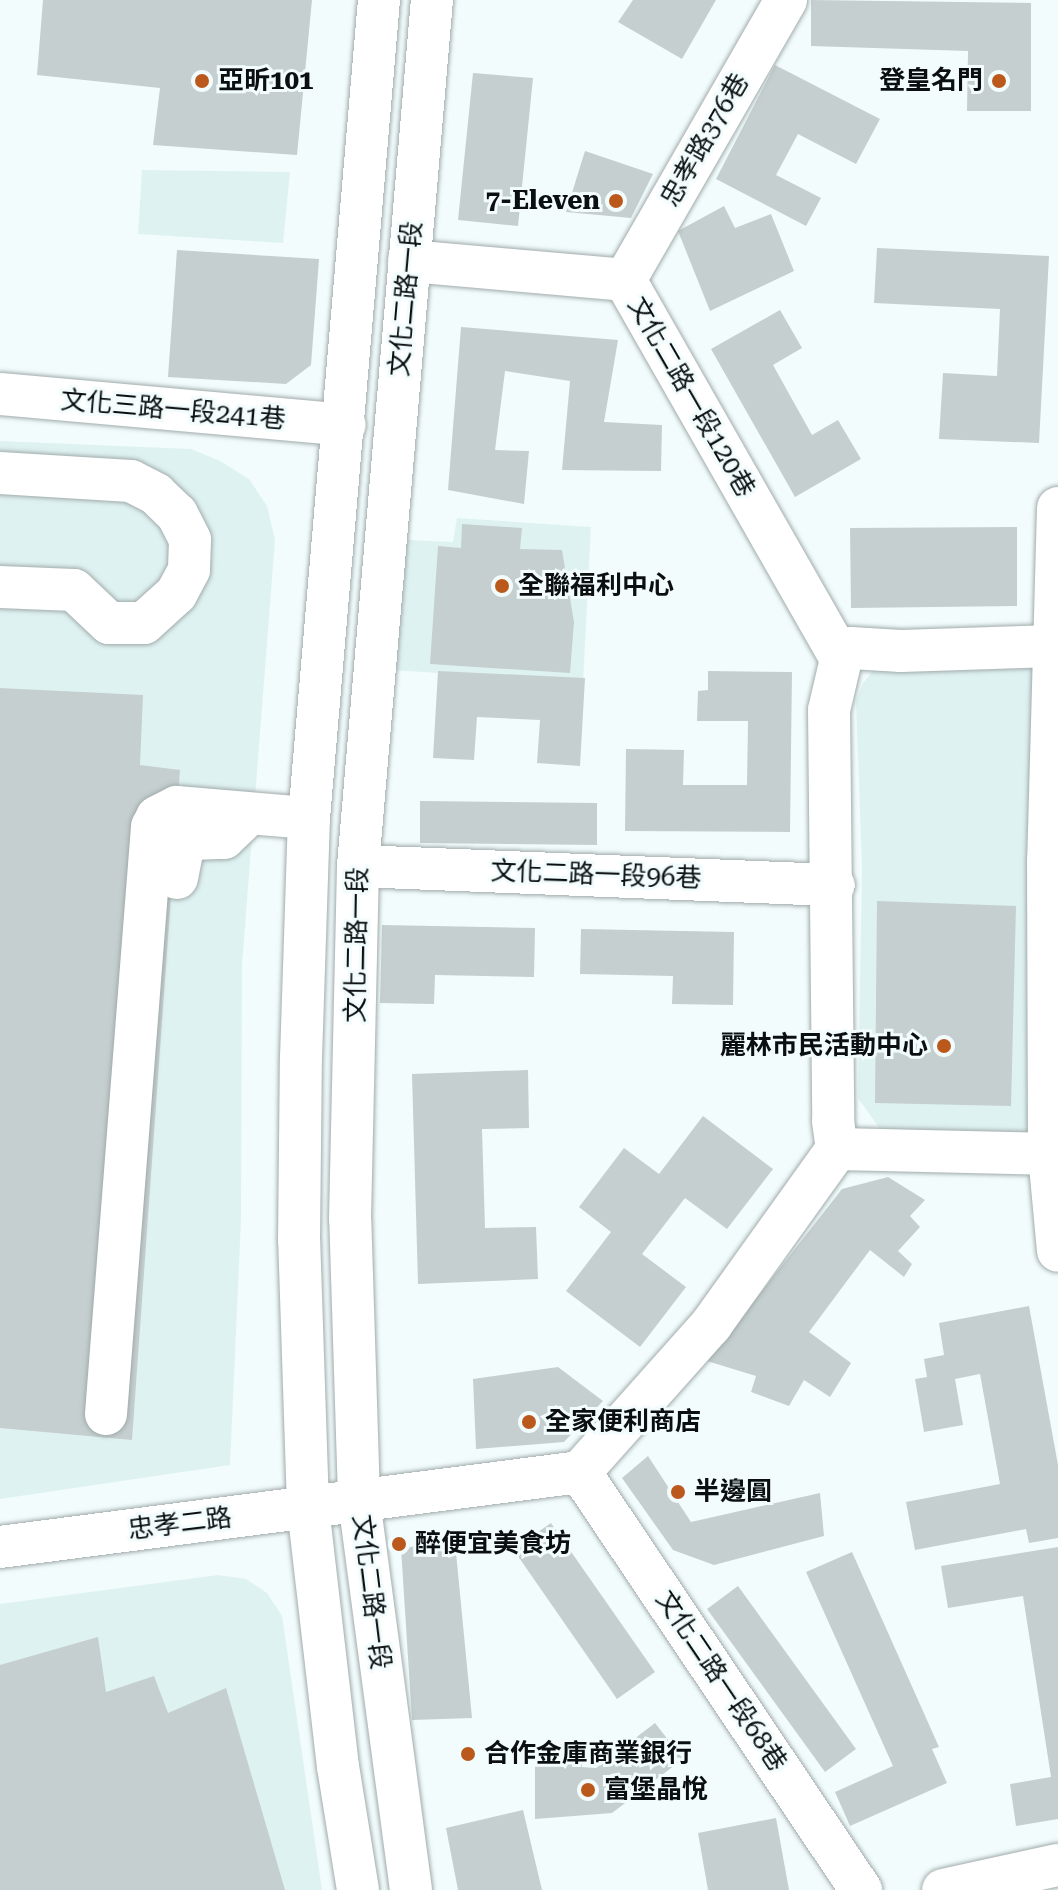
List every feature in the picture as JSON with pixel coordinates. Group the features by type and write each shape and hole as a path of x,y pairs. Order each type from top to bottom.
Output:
{"street":[{"name":"文化二路一段","path":"358,1890 338,1767 308,1507 299,1240 304,898 309,818 379,0"},
{"name":"文化二路一段","path":"411,1890 359,1498 350,1219 358,866 432,0"},
{"name":"忠孝路376巷","path":"625,280 786,0"},
{"name":"文化二路一段120巷","path":"409,261 625,280 841,659"},
{"name":"文化三路一段241巷","path":"0,394 345,425"},
{"path":"0,473 131,481 156,494 177,514 190,540 189,570 176,594 144,623 109,623 74,590 0,587"},
{"path":"1058,508 1048,860 1058,1251"},
{"path":"359,1498 580,1472 711,1325 837,1149 833,1121 834,885 829,710 841,659 851,648 901,651 1053,646"},
{"path":"179,782 228,785 252,811"},
{"path":"106,1414 152,827 157,817 177,807 309,818"},
{"path":"177,878 184,843 192,839 224,838 252,811"},
{"name":"文化二路一段96巷","path":"358,866 834,885"},
{"path":"837,1149 1054,1154"},
{"name":"文化二路一段68巷","path":"580,1472 861,1890"},
{"name":"忠孝二路","path":"0,1547 359,1498"},
{"path":"943,1890 1058,1865"}],"shaded area":[{"path":"142,170 290,172 283,243 138,234"},
{"path":"0,441 191,449 220,461 249,479 267,506 275,540 242,965 241,1220 230,1465 0,1499"},
{"name":"全聯福利中心","path":"457,518 591,527 583,683 378,669 387,539 453,542"},
{"path":"1044,648 1040,1144 880,1129 858,1098 862,867 856,701 863,683 878,665"},
{"path":"218,1575 246,1579 267,1593 282,1616 322,1890 0,1890 0,1604"}],"building":[{"name":"亞昕101","path":"43,0 312,0 297,155 153,145 160,88 37,75"},
{"path":"633,0 716,0 682,59 618,22"},
{"name":"登皇名門","path":"811,0 1031,3 1031,111 967,111 968,51 811,46"},
{"path":"775,65 880,119 856,164 798,134 776,175 821,198 806,226 716,179"},
{"path":"473,73 533,78 518,226 458,220"},
{"path":"585,151 653,174 631,218 566,212"},
{"path":"724,206 735,228 771,214 794,271 710,311 678,231"},
{"path":"877,248 1049,256 1039,443 939,439 943,373 997,376 1000,309 874,303"},
{"path":"177,250 319,259 311,365 286,384 168,377"},
{"path":"780,310 802,348 773,365 812,435 838,420 861,459 795,497 711,349"},
{"path":"461,327 618,340 604,422 662,425 661,471 562,470 570,381 505,371 495,450 529,451 524,504 448,490"},
{"name":"全聯福利中心","path":"462,524 522,528 520,549 562,550 574,622 570,673 430,664 438,546 461,548"},
{"path":"1017,527 1017,606 851,608 850,528"},
{"path":"438,671 585,678 580,766 537,763 540,720 477,717 474,760 433,758"},
{"path":"708,671 792,672 790,832 625,831 626,749 684,750 683,785 747,785 748,721 697,721 698,691 708,690"},
{"path":"0,688 143,695 140,765 180,770 132,1440 0,1428"},
{"path":"420,801 597,803 597,845 420,843"},
{"name":"麗林市民活動中心","path":"877,901 1016,906 1011,1106 875,1103"},
{"path":"382,925 535,928 534,977 435,975 434,1004 380,1003"},
{"path":"581,929 734,932 733,1005 672,1004 673,976 580,974"},
{"path":"528,1070 529,1128 482,1129 485,1228 536,1227 538,1279 418,1284 412,1074"},
{"path":"703,1116 773,1169 727,1229 685,1198 642,1254 686,1287 640,1347 566,1291 611,1232 579,1207 624,1148 659,1174"},
{"path":"888,1177 925,1200 910,1216 920,1227 898,1251 912,1264 904,1277 870,1250 809,1332 851,1363 830,1397 804,1380 789,1406 751,1392 756,1376 707,1361 842,1189"},
{"path":"1029,1306 1058,1465 1058,1538 1029,1543 1026,1529 915,1550 906,1502 1000,1484 980,1374 955,1379 963,1425 924,1432 915,1379 927,1377 924,1359 944,1355 939,1323"},
{"name":"全家便利商店","path":"558,1367 603,1401 564,1442 476,1449 473,1379"},
{"path":"648,1456 691,1522 820,1493 824,1536 714,1565 673,1550 622,1478"},
{"path":"551,1523 655,1672 617,1699 513,1549"},
{"path":"455,1542 472,1718 412,1720 401,1548"},
{"path":"1058,1547 1058,1819 1016,1826 1010,1784 1051,1777 1023,1596 948,1608 941,1566"},
{"path":"852,1552 939,1747 932,1749 947,1783 850,1826 835,1792 893,1766 806,1572"},
{"path":"738,1586 856,1749 825,1772 707,1609"},
{"path":"98,1637 106,1692 154,1676 168,1713 226,1688 285,1890 0,1890 0,1665"},
{"name":"富堡晶悅","path":"655,1723 683,1759 612,1813 535,1819 535,1745 582,1743 582,1767 596,1768"},
{"path":"523,1810 542,1890 458,1890 446,1828"},
{"path":"776,1818 789,1890 708,1890 698,1833"}],"place":[{"name":"亞昕101","path":"202,81"},
{"name":"登皇名門","path":"999,81"},
{"name":"7-Eleven","path":"616,201"},
{"name":"全聯福利中心","path":"502,586"},
{"name":"麗林市民活動中心","path":"944,1046"},
{"name":"全家便利商店","path":"529,1422"},
{"name":"半邊圓","path":"678,1492"},
{"name":"醉便宜美食坊","path":"399,1544"},
{"name":"合作金庫商業銀行","path":"468,1754"},
{"name":"富堡晶悅","path":"588,1790"}]}
